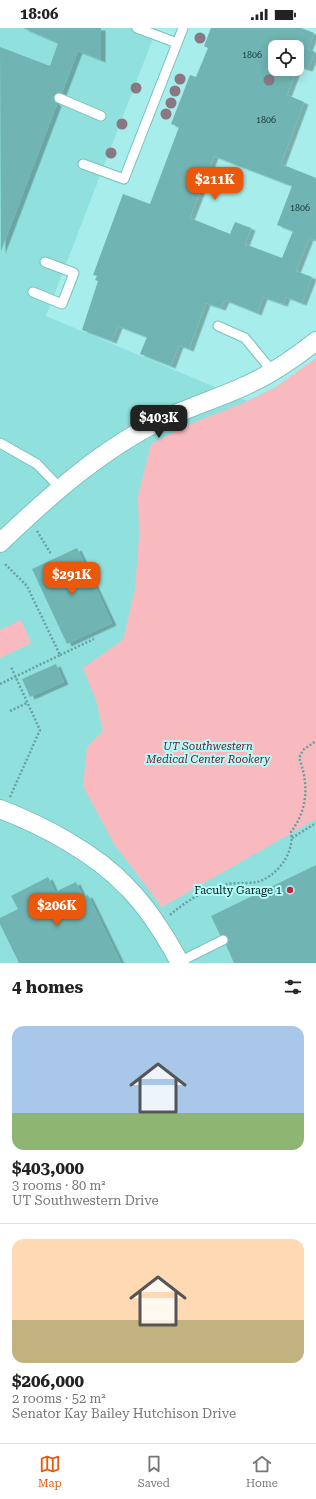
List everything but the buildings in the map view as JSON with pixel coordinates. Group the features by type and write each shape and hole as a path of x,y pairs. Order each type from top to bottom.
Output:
{"street":[{"path":"0,543 60,488 132,437 166,418 249,384 272,371 316,341"},
{"path":"5,803 100,863 127,887 141,903 179,962"}],"lane":[{"path":"137,28 176,43"},
{"path":"83,164 124,179 183,28"},
{"path":"59,98 102,116"},
{"path":"34,292 62,304 74,274 45,262"},
{"path":"218,326 245,338 272,371"},
{"path":"0,443 38,464 60,488"},
{"path":"179,962 223,940"}],"path":[{"path":"37,530 51,554"},
{"path":"4,563 27,586 60,655"},
{"path":"0,684 94,639"},
{"path":"5,803 40,730 11,667"},
{"path":"10,711 27,703"},
{"path":"168,917 190,900 208,890 225,885 258,882 268,877 279,868 288,854 292,838 291,832 306,800 303,769 299,758 303,750 316,741"},
{"path":"292,838 316,822"}],"shaded area":[{"path":"0,28 157,28 46,316 248,401 276,387 316,359 316,963 0,963"}],"green space":[{"name":"UT Southwestern Medical Center Rookery","path":"316,358 316,819 162,907 114,844 83,786 87,747 103,731 96,700 83,668 123,640 135,589 139,536 138,496 151,444 188,425 248,401 276,387"},
{"path":"21,620 31,643 0,658 0,630"}],"place":[{"name":"Faculty Garage 1","path":"290,890"}]}
